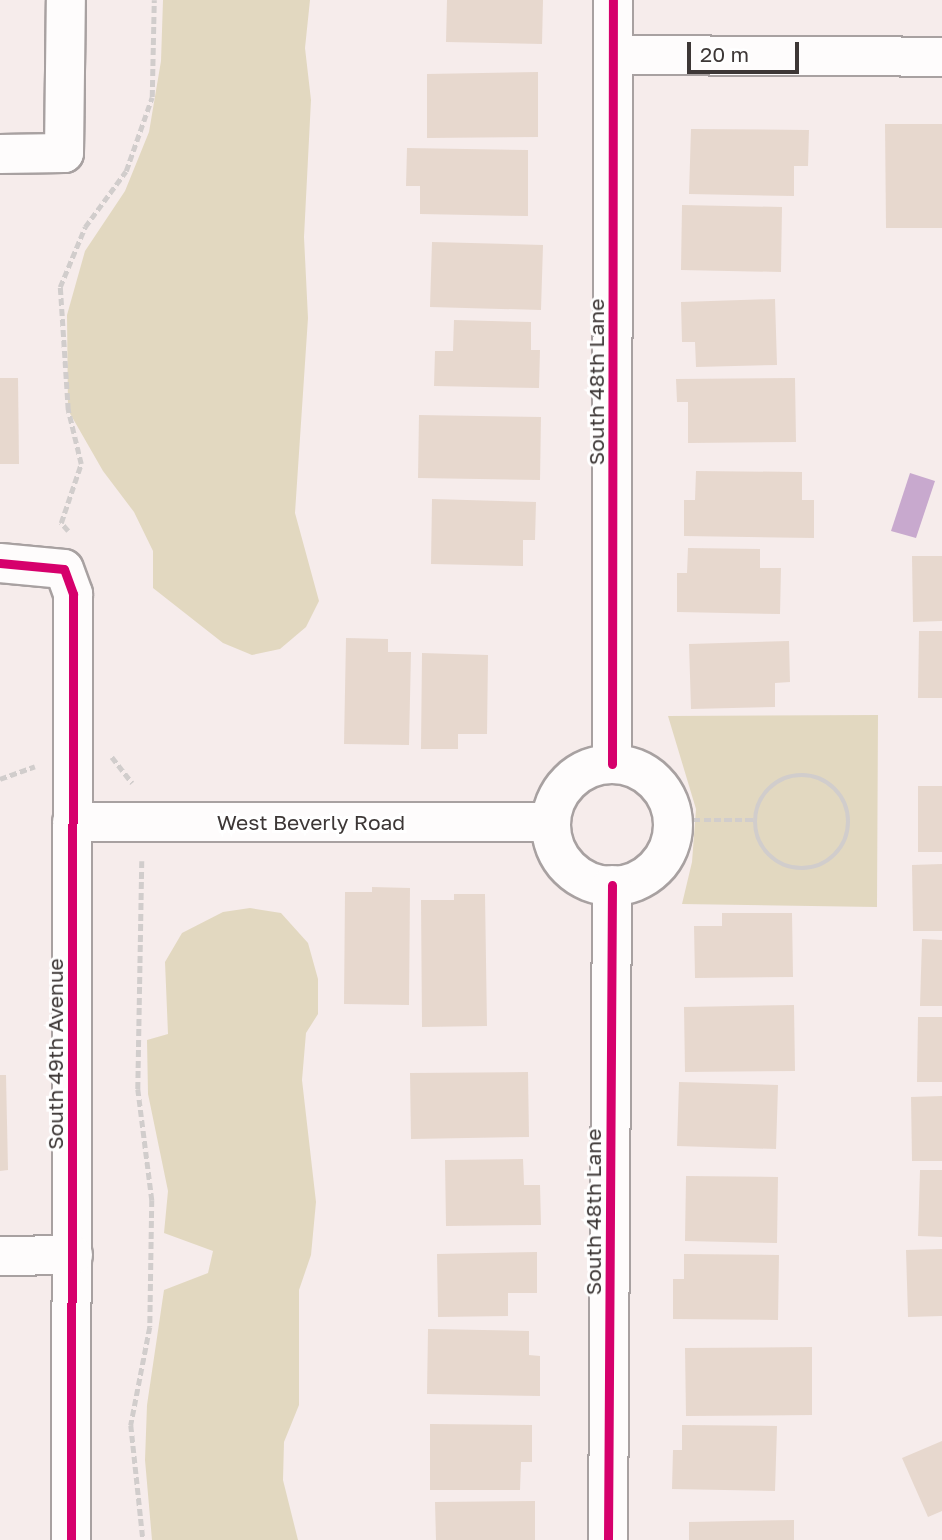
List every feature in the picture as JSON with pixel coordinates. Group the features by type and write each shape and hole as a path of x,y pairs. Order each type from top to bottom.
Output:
{"street":[{"path":"0,153 64,153 66,0"},
{"name":"South 48th Lane","path":"612,764 614,0"},
{"path":"614,55 942,57"},
{"path":"0,563 71,554"},
{"name":"South 49th Avenue","path":"71,554 71,1540"},
{"path":"612,764 628,766 655,782 672,820 670,840 655,868 628,883 612,885 573,872 556,850 550,822 563,787 577,774 612,764"},
{"name":"West Beverly Road","path":"72,822 550,822"},
{"name":"South 48th Lane","path":"608,1540 612,885"},
{"path":"0,1256 73,1255"}],"path":[{"path":"71,554 61,523 82,464 68,410 60,287 85,228 126,171 152,97 154,0"},
{"path":"108,752 133,784 134,822 143,868 138,1090 152,1200 150,1327 131,1425 143,1540"},
{"path":"796,774 818,777 837,789 849,808 850,828 843,848 828,862 809,870 788,868 770,858 758,840 754,820 760,799 775,782 796,774"},
{"path":"672,820 754,820"}],"shaded area":[{"path":"163,0 310,0 305,48 311,100 304,237 308,318 295,513 319,601 306,627 280,649 252,655 223,643 153,588 153,551 134,512 103,471 68,410 67,315 85,251 125,191 149,132 161,61"},
{"path":"910,473 935,481 916,538 891,531"},
{"path":"878,715 877,907 682,904 692,862 696,809 668,716"},
{"path":"250,908 281,913 308,943 318,979 318,1014 306,1033 302,1080 316,1202 311,1255 299,1290 299,1405 284,1442 283,1480 298,1540 152,1540 145,1460 147,1405 164,1290 208,1273 213,1251 164,1233 168,1191 148,1094 147,1040 168,1034 165,962 182,933 223,912"}],"building":[{"path":"447,0 543,0 542,44 446,42"},
{"path":"538,72 538,137 427,138 427,74"},
{"path":"885,124 942,124 942,228 886,228"},
{"path":"691,129 809,130 808,166 794,166 794,196 689,194"},
{"path":"407,148 528,150 528,216 420,214 420,186 406,186"},
{"path":"682,205 782,207 781,272 681,270"},
{"path":"432,242 543,245 541,310 430,307"},
{"path":"775,299 777,365 696,367 695,342 682,342 681,302"},
{"path":"454,320 531,322 531,350 540,350 539,388 434,386 435,351 453,351"},
{"path":"0,378 18,378 19,464 0,464"},
{"path":"795,378 796,442 688,443 688,402 677,402 676,379"},
{"path":"419,415 541,417 540,480 418,478"},
{"path":"696,471 802,472 802,500 814,500 814,538 684,536 684,500 695,500"},
{"path":"432,499 536,502 535,540 523,540 523,566 431,564"},
{"path":"688,548 760,549 760,568 781,568 780,614 677,612 677,573 687,573"},
{"path":"912,556 942,556 942,621 913,622"},
{"path":"919,631 942,631 942,698 918,698"},
{"path":"346,638 388,639 388,652 411,652 409,745 344,744"},
{"path":"789,641 790,682 775,683 775,707 691,709 689,644"},
{"path":"422,653 488,655 487,734 458,734 458,749 421,749"},
{"path":"918,786 942,786 942,852 918,852"},
{"path":"942,864 942,931 913,931 912,865"},
{"path":"372,887 410,888 409,1005 344,1004 345,892 372,892"},
{"path":"454,894 485,894 487,1026 422,1027 421,900 454,900"},
{"path":"722,913 792,913 793,977 695,978 694,926 722,926"},
{"path":"922,939 942,940 942,1006 920,1006"},
{"path":"794,1005 795,1071 685,1072 684,1007"},
{"path":"918,1017 942,1017 942,1082 917,1082"},
{"path":"528,1072 529,1137 411,1139 410,1073"},
{"path":"0,1075 6,1075 8,1170 0,1171"},
{"path":"679,1082 778,1085 776,1149 677,1146"},
{"path":"942,1096 942,1161 912,1161 911,1097"},
{"path":"523,1159 524,1185 540,1185 541,1225 446,1226 445,1160"},
{"path":"920,1170 942,1170 942,1237 918,1236"},
{"path":"686,1176 778,1177 777,1243 685,1241"},
{"path":"942,1249 942,1316 908,1317 906,1250"},
{"path":"537,1252 537,1293 508,1293 508,1316 438,1317 437,1254"},
{"path":"684,1254 779,1255 778,1320 673,1319 673,1279 684,1279"},
{"path":"428,1329 529,1331 529,1355 540,1356 540,1396 427,1394"},
{"path":"812,1347 812,1415 686,1416 685,1348"},
{"path":"430,1424 532,1425 532,1462 521,1462 520,1490 430,1490"},
{"path":"682,1425 777,1426 775,1491 672,1489 673,1450 682,1450"},
{"path":"942,1441 942,1511 928,1517 902,1458"},
{"path":"535,1501 535,1540 436,1540 435,1502"},
{"path":"794,1520 794,1540 689,1540 689,1522"}],"cycle path":[{"path":"612,764 613,0"},
{"path":"0,563 64,569 73,594 71,1540"},
{"path":"608,1540 612,885"}]}
